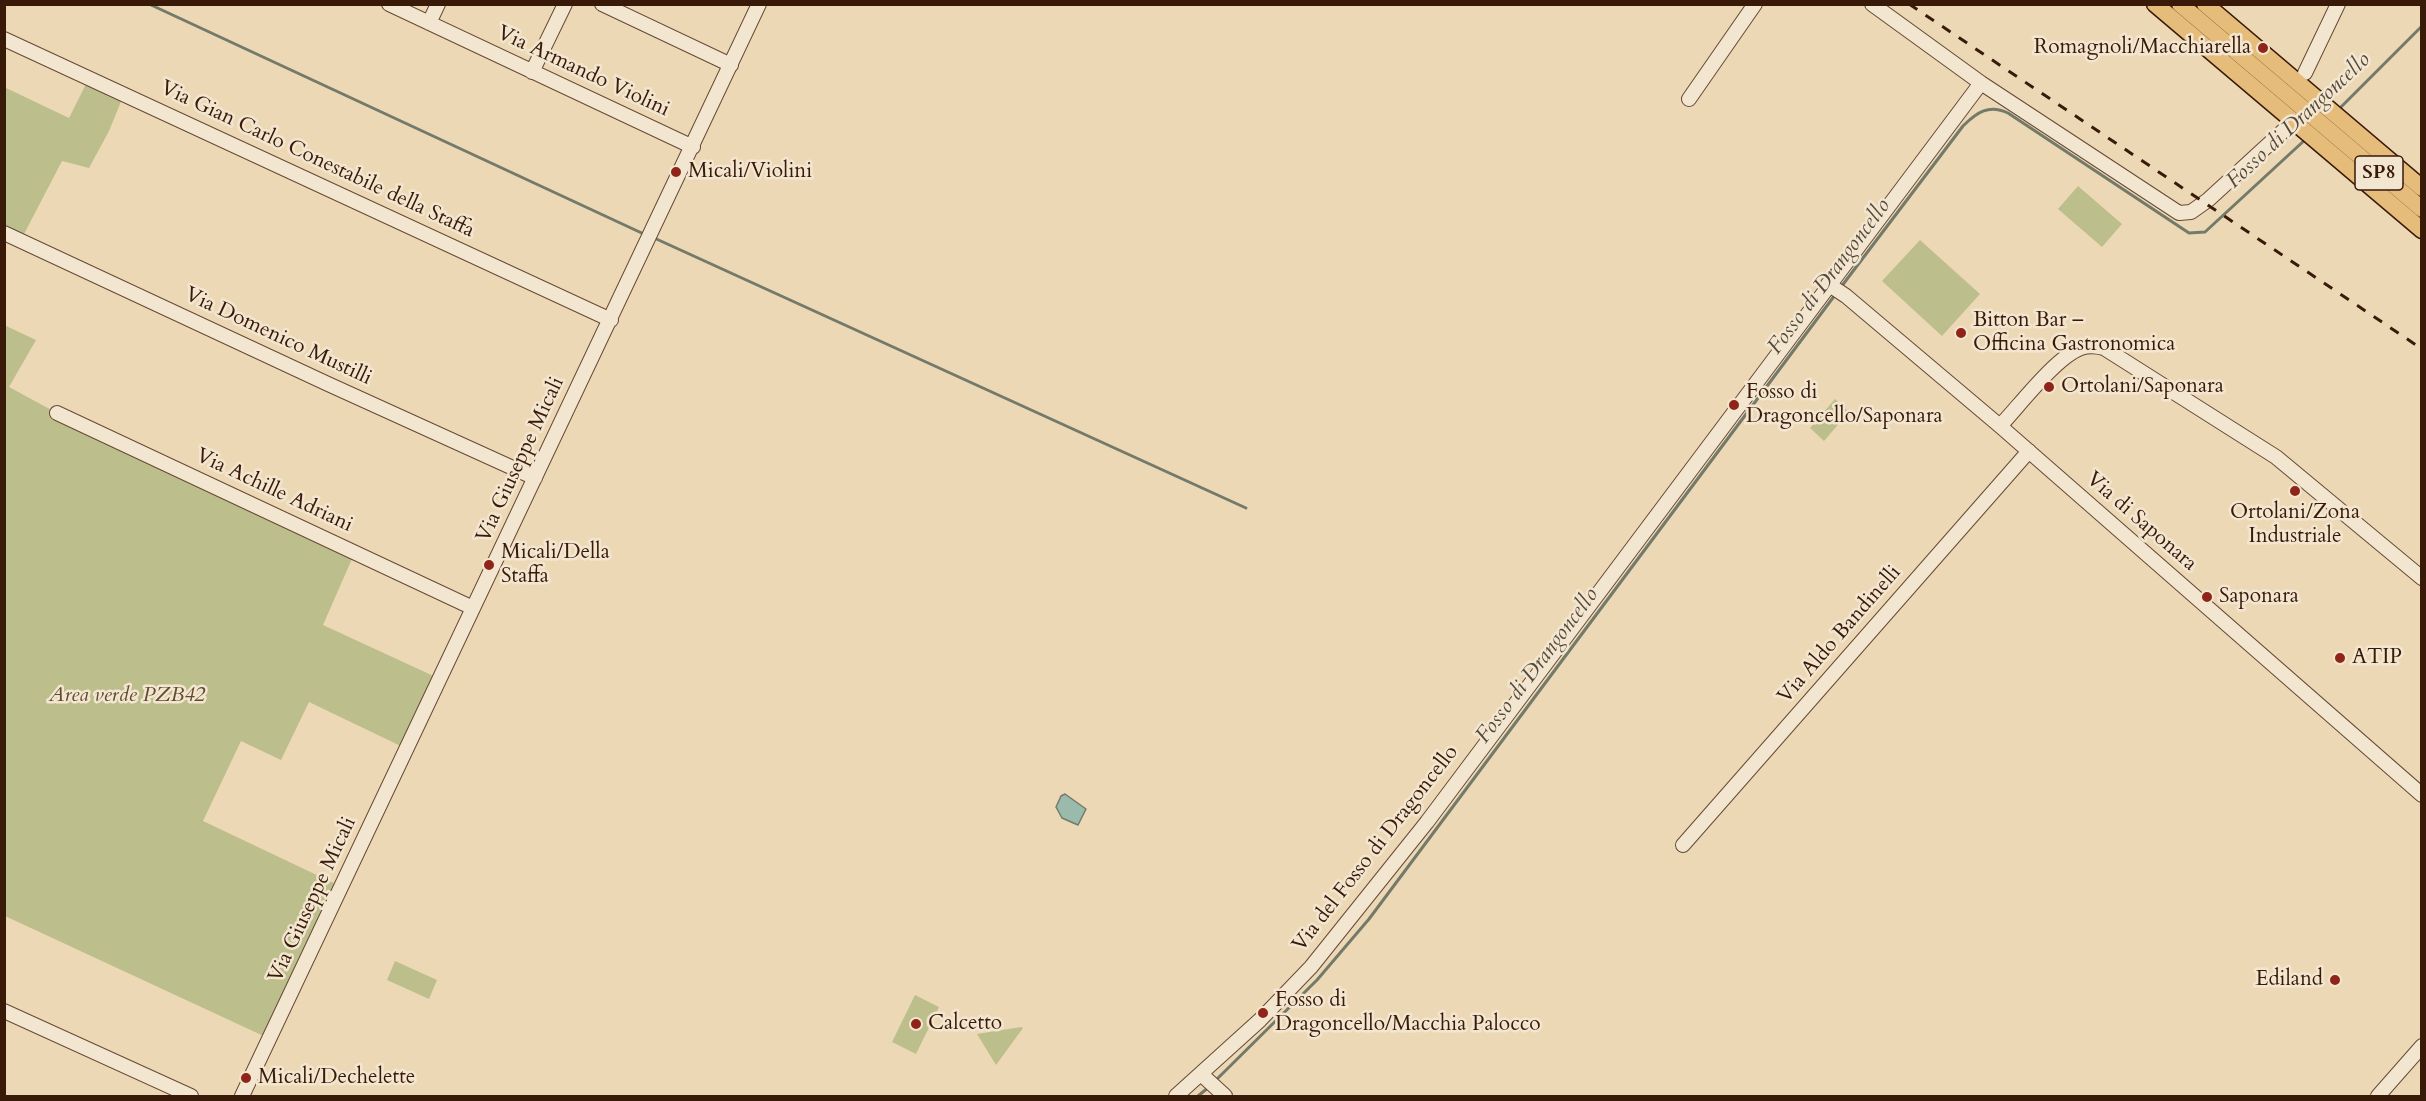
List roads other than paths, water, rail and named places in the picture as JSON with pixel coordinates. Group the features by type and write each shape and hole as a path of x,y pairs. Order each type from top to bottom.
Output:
{"main road":[{"path":"2155,4 2294,122 2337,137 2421,188"},
{"name":"SP8","path":"2180,4 2321,113 2337,137 2421,209"},
{"path":"2205,4 2321,113"},
{"path":"2337,137 2421,230"}],"street":[{"name":"Via Armando Violini","path":"389,4 693,147"},
{"path":"429,23 438,4"},
{"path":"532,72 565,4"},
{"path":"602,4 730,65"},
{"name":"Via Giuseppe Micali","path":"242,1096 655,228 759,4"},
{"path":"1689,99 1755,4"},
{"path":"1872,4 1981,82 2170,209 2183,214 2194,211 2213,196 2294,122"},
{"path":"2305,73 2338,4"},
{"name":"Via Gian Carlo Conestabile della Staffa","path":"4,39 611,320"},
{"name":"Via del Fosso di Dragoncello","path":"1176,1096 1213,1085 1260,1020 1311,967 1413,839 1981,82"},
{"name":"Via Domenico Mustilli","path":"4,232 328,384 536,478"},
{"name":"Via di Saponara","path":"1830,285 2000,426 2421,795"},
{"path":"2000,426 2067,357 2081,348 2090,346 2104,348 2276,457 2421,578"},
{"name":"Via Achille Adriani","path":"57,412 473,608"},
{"name":"Via Aldo Bandinelli","path":"1683,845 2029,452"},
{"path":"4,1011 191,1096"},
{"path":"2378,1096 2421,1046"}],"waterway":[{"path":"149,4 646,235"},
{"name":"Fosso di Drangoncello","path":"2338,110 2422,26"},
{"name":"Fosso di Drangoncello","path":"1841,287 1963,126 1973,117 1989,109 2008,113 2189,233 2205,232 2307,138"},
{"path":"652,237 1246,508"},
{"name":"Fosso di Drangoncello","path":"1216,1080 1317,980 1369,919 1835,295"},
{"name":"Fosso di Drangoncello","path":"1198,1096 1209,1087"}],"railway":[{"path":"1909,4 2422,349"}],"place":[{"name":"Romagnoli/Macchiarella","path":"2263,48"},
{"name":"Micali/Violini","path":"676,172"},
{"name":"Bitton Bar – Officina Gastronomica","path":"1961,333"},
{"name":"Ortolani/Saponara","path":"2049,387"},
{"name":"Fosso di Dragoncello/Saponara","path":"1734,405"},
{"name":"Ortolani/Zona Industriale","path":"2295,491"},
{"name":"Micali/Della Staffa","path":"489,565"},
{"name":"Saponara","path":"2207,597"},
{"name":"ATIP","path":"2340,658"},
{"name":"Ediland","path":"2335,980"},
{"name":"Fosso di Dragoncello/Macchia Palocco","path":"1263,1013"},
{"name":"Calcetto","path":"916,1024"},
{"name":"Micali/Dechelette","path":"246,1078"}],"park label":[{"name":"Area verde PZB42","path":"127,696"}]}
